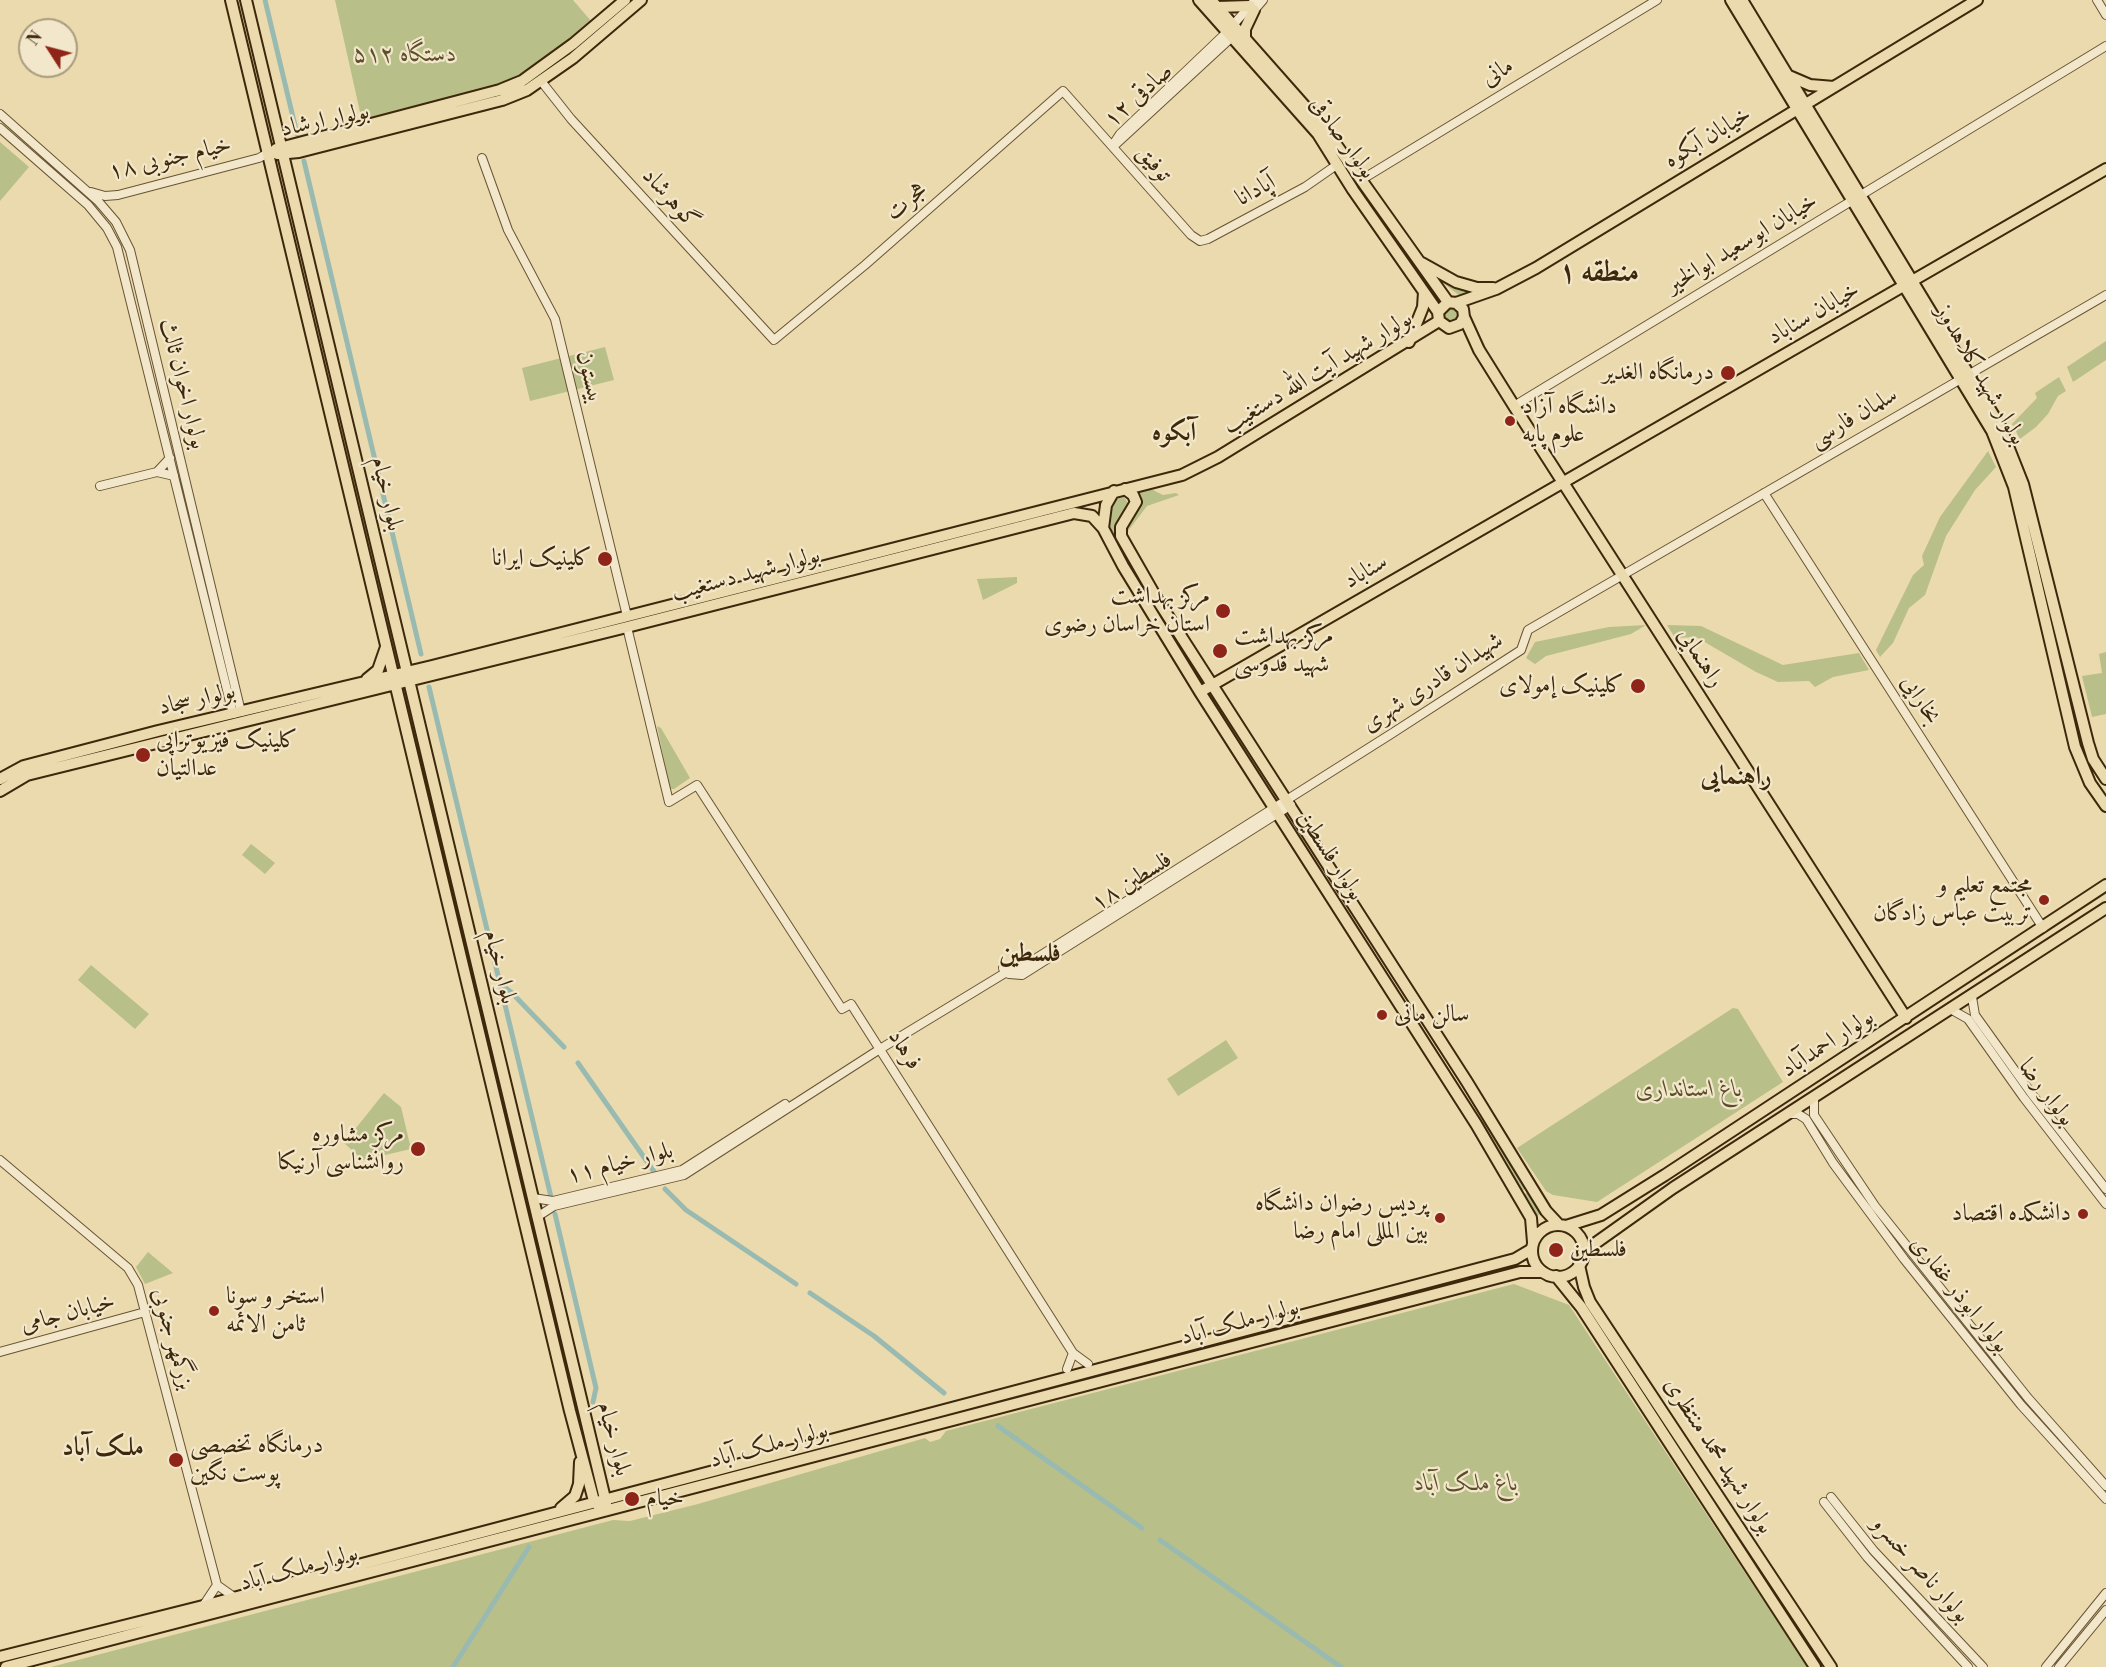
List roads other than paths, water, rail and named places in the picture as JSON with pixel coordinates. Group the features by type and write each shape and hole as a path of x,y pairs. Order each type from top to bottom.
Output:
{"main road":[{"name":"بلوار خیام","path":"231,0 580,1448 594,1501 604,1512"},
{"name":"بلوار خیام","path":"246,0 537,1217 607,1498 604,1512"},
{"name":"بولوار ارشاد","path":"283,151 500,90 522,81 573,44 625,0"},
{"name":"بولوار ارشاد","path":"268,153 502,100 541,81 641,0"},
{"name":"بولوار صادقی","path":"1199,0 1235,33 1318,119 1416,260 1452,303 1463,309 1464,317"},
{"name":"بولوار شهید کلاهدوز","path":"1731,0 1788,96 1801,107"},
{"name":"بولوار شهید کلاهدوز","path":"1742,0 1788,76 1801,107 1908,284 1965,376 2000,426 2017,466 2088,743 2093,759 2106,779"},
{"name":"خیابان آبکوه","path":"1452,303 1496,289 1536,268 1977,0"},
{"name":"بولوار صادقی","path":"1214,4 1318,134 1424,292 1437,320"},
{"path":"1214,4 1253,5 1245,29 1235,33"},
{"path":"1788,76 1810,85 1834,87"},
{"path":"1778,121 1788,96"},
{"name":"خیابان سناباد","path":"1543,495 2106,169"},
{"path":"1416,260 1456,282 1477,288 1496,289"},
{"path":"1409,342 1423,307 1424,292"},
{"path":"1437,320 1452,303"},
{"path":"1437,320 1445,327 1453,328 1460,324 1464,317"},
{"name":"راهنمایی","path":"1464,317 1479,350 1551,465 1906,1018"},
{"path":"1437,320 1479,350"},
{"name":"بولوار شهید آیت الله دستغیب","path":"1120,490 1182,475 1218,457 1409,342 1437,320"},
{"name":"بولوار شهید کلاهدوز","path":"1965,376 2006,460 2075,747 2090,783 2106,806"},
{"path":"1543,495 1550,481 1551,465"},
{"path":"1103,528 1106,505 1120,490"},
{"name":"بولوار شهید دستغیب","path":"627,621 1120,490"},
{"name":"بولوار فلسطین","path":"1120,490 1131,492 1136,502 1121,527 1121,536 1211,686 1393,964 1546,1211 1563,1225"},
{"name":"سناباد","path":"1211,686 1543,495"},
{"path":"1066,503 1095,499 1100,508 1092,516 1103,528"},
{"name":"بولوار شهید دستغیب","path":"408,676 1074,513 1092,516"},
{"name":"بولوار فلسطین","path":"1103,528 1158,626 1476,1124 1531,1218 1533,1246"},
{"path":"365,680 378,670 387,647"},
{"name":"بولوار سجاد","path":"0,791 20,779 44,771 238,718 408,676"},
{"name":"بولوار سجاد","path":"0,779 33,764 238,718 365,680 394,679"},
{"path":"1200,692 1211,686"},
{"path":"438,859 443,853 451,856"},
{"name":"بولوار احمدآباد","path":"1563,1225 1601,1215 1665,1175 2106,885"},
{"name":"بولوار احمدآباد","path":"1584,1252 1673,1188 1952,1010 2106,908"},
{"path":"2069,911 2080,915 2079,927"},
{"path":"1380,973 1393,964"},
{"path":"1665,1175 1666,1183 1673,1188"},
{"path":"1516,1192 1525,1192 1530,1184"},
{"path":"1563,1225 1577,1233 1584,1252 1579,1265 1569,1274 1556,1276 1544,1272 1535,1262 1533,1246 1541,1231 1563,1225"},
{"name":"بولوار ملک آباد","path":"0,1657 202,1606 1515,1258 1533,1246"},
{"path":"1515,1258 1522,1265 1520,1272"},
{"name":"بولوار شهید محمد منتظری","path":"1579,1265 1590,1302 1831,1667"},
{"name":"بولوار ملک آباد","path":"6,1667 1520,1272 1544,1272"},
{"name":"بولوار شهید محمد منتظری","path":"1556,1276 1581,1307 1815,1667"},
{"path":"549,1321 557,1324 562,1318"},
{"path":"1605,1346 1616,1340"},
{"path":"558,1510 575,1496 579,1484 580,1448"}],"street":[{"name":"صادقی ۱۲","path":"1112,146 1120,134 1235,33 1253,5 1263,0"},
{"name":"مانی","path":"1360,180 1657,0"},
{"path":"2097,0 2106,15"},
{"name":"خیابان ابوسعید ابوالخیر","path":"1514,406 2106,46"},
{"name":"گوهرشاد","path":"541,81 571,119 774,340"},
{"name":"توفیق","path":"1063,90 1191,235"},
{"name":"هجرت","path":"774,340 865,265 1063,90"},
{"name":"بولوار اخوان ثالث","path":"0,114 82,185 116,222 130,250 178,448 238,718"},
{"path":"0,128 88,205 107,228 117,247 238,718"},
{"path":"14,140 21,131"},
{"name":"خیام جنوبی ۱۸","path":"82,185 94,194 118,195 259,158 268,153"},
{"name":"بیستون","path":"482,158 508,230 555,320 627,621"},
{"name":"آپادانا","path":"1191,235 1200,241 1208,240 1305,187 1338,165"},
{"name":"سلمان فارسی","path":"1622,575 2106,295"},
{"path":"158,472 169,454 178,448"},
{"path":"100,486 158,472 174,476"},
{"name":"بخارایی","path":"1764,493 2043,928"},
{"name":"شهیدان قادری شهری","path":"1276,810 1521,650 1528,630 1622,575"},
{"name":"فرهاد","path":"627,621 669,802 697,785 842,1009 851,1004 1073,1353"},
{"name":"فلسطین ۱۸","path":"879,1047 1004,970 1016,971 1276,810"},
{"name":"بولوار رضا","path":"1972,997 1971,1017 2024,1098 2106,1204"},
{"name":"بولوار رضا","path":"1952,1010 1971,1017 2106,1190"},
{"path":"776,1113 879,1047"},
{"path":"1789,1114 1810,1117 1814,1098"},
{"name":"بلوار خیام ۱۱","path":"533,1198 553,1201 682,1170 776,1113"},
{"name":"بلوار خیام ۱۱","path":"537,1217 558,1205 684,1175 776,1113"},
{"name":"بولوار ابوذر غفاری","path":"1810,1117 1875,1206 1950,1301 2028,1398 2106,1486"},
{"name":"بولوار ابوذر غفاری","path":"1810,1117 1833,1163 1943,1308 2021,1404 2106,1499"},
{"name":"بزرگمهر جنوبی","path":"0,1160 128,1268 138,1285 217,1585"},
{"path":"1943,1308 1950,1301"},
{"name":"خیابان جامی","path":"0,1352 146,1312"},
{"path":"1067,1369 1073,1353 1088,1364"},
{"path":"2021,1404 2028,1398"},
{"name":"بولوار ناصر خسرو","path":"1968,1667 1867,1557 1828,1499 1983,1667"},
{"path":"202,1606 217,1585 234,1597"},
{"path":"2046,1667 2106,1593"},
{"path":"2059,1667 2106,1610"}],"waterway":[{"path":"265,0 297,134"},
{"path":"304,161 421,654"},
{"path":"429,687 551,1197"},
{"path":"499,983 511,992 564,1047"},
{"path":"578,1063 655,1173"},
{"path":"665,1189 686,1210 796,1284"},
{"path":"555,1214 596,1388 593,1402"},
{"path":"810,1293 874,1336 944,1393"},
{"path":"998,1426 1142,1528"},
{"path":"1160,1540 1341,1667"},
{"path":"453,1667 529,1547"}],"place":[{"name":"درمانگاه الغدیر","path":"1728,373"},
{"name":"دانشگاه آزاد علوم پایه","path":"1510,421"},
{"name":"کلینیک ایرانا","path":"605,559"},
{"name":"مرکز بهداشت استان خراسان رضوی","path":"1223,611"},
{"name":"مرکز بهداشت شهید قدوسی","path":"1220,651"},
{"name":"کلینیک إمولای","path":"1638,686"},
{"name":"کلینیک فیزیوتراپی عدالتیان","path":"143,755"},
{"name":"مجتمع تعلیم و تربیت عباس زادگان","path":"2044,900"},
{"name":"سالن مانی","path":"1382,1015"},
{"name":"مرکز مشاوره روانشناسی آرنیکا","path":"418,1149"},
{"name":"دانشکده اقتصاد","path":"2083,1214"},
{"name":"پردیس رضوان دانشگاه بین المللی امام رضا","path":"1440,1218"},
{"name":"فلسطین","path":"1556,1250"},
{"name":"استخر و سونا ثامن الائمه","path":"214,1311"},
{"name":"درمانگاه تخصصی پوست نگین","path":"176,1460"},
{"name":"خیام","path":"632,1499"}],"district":[{"name":"منطقه ۱","path":"1599,274"},
{"name":"آبکوه","path":"1174,434"},
{"name":"راهنمایی","path":"1736,778"},
{"name":"فلسطین","path":"1030,955"},
{"name":"ملک آباد","path":"103,1449"}],"park label":[{"name":"۵۱۲ دستگاه","path":"405,55"},
{"name":"باغ استانداری","path":"1689,1090"},
{"name":"باغ ملک آباد","path":"1466,1484"}]}
